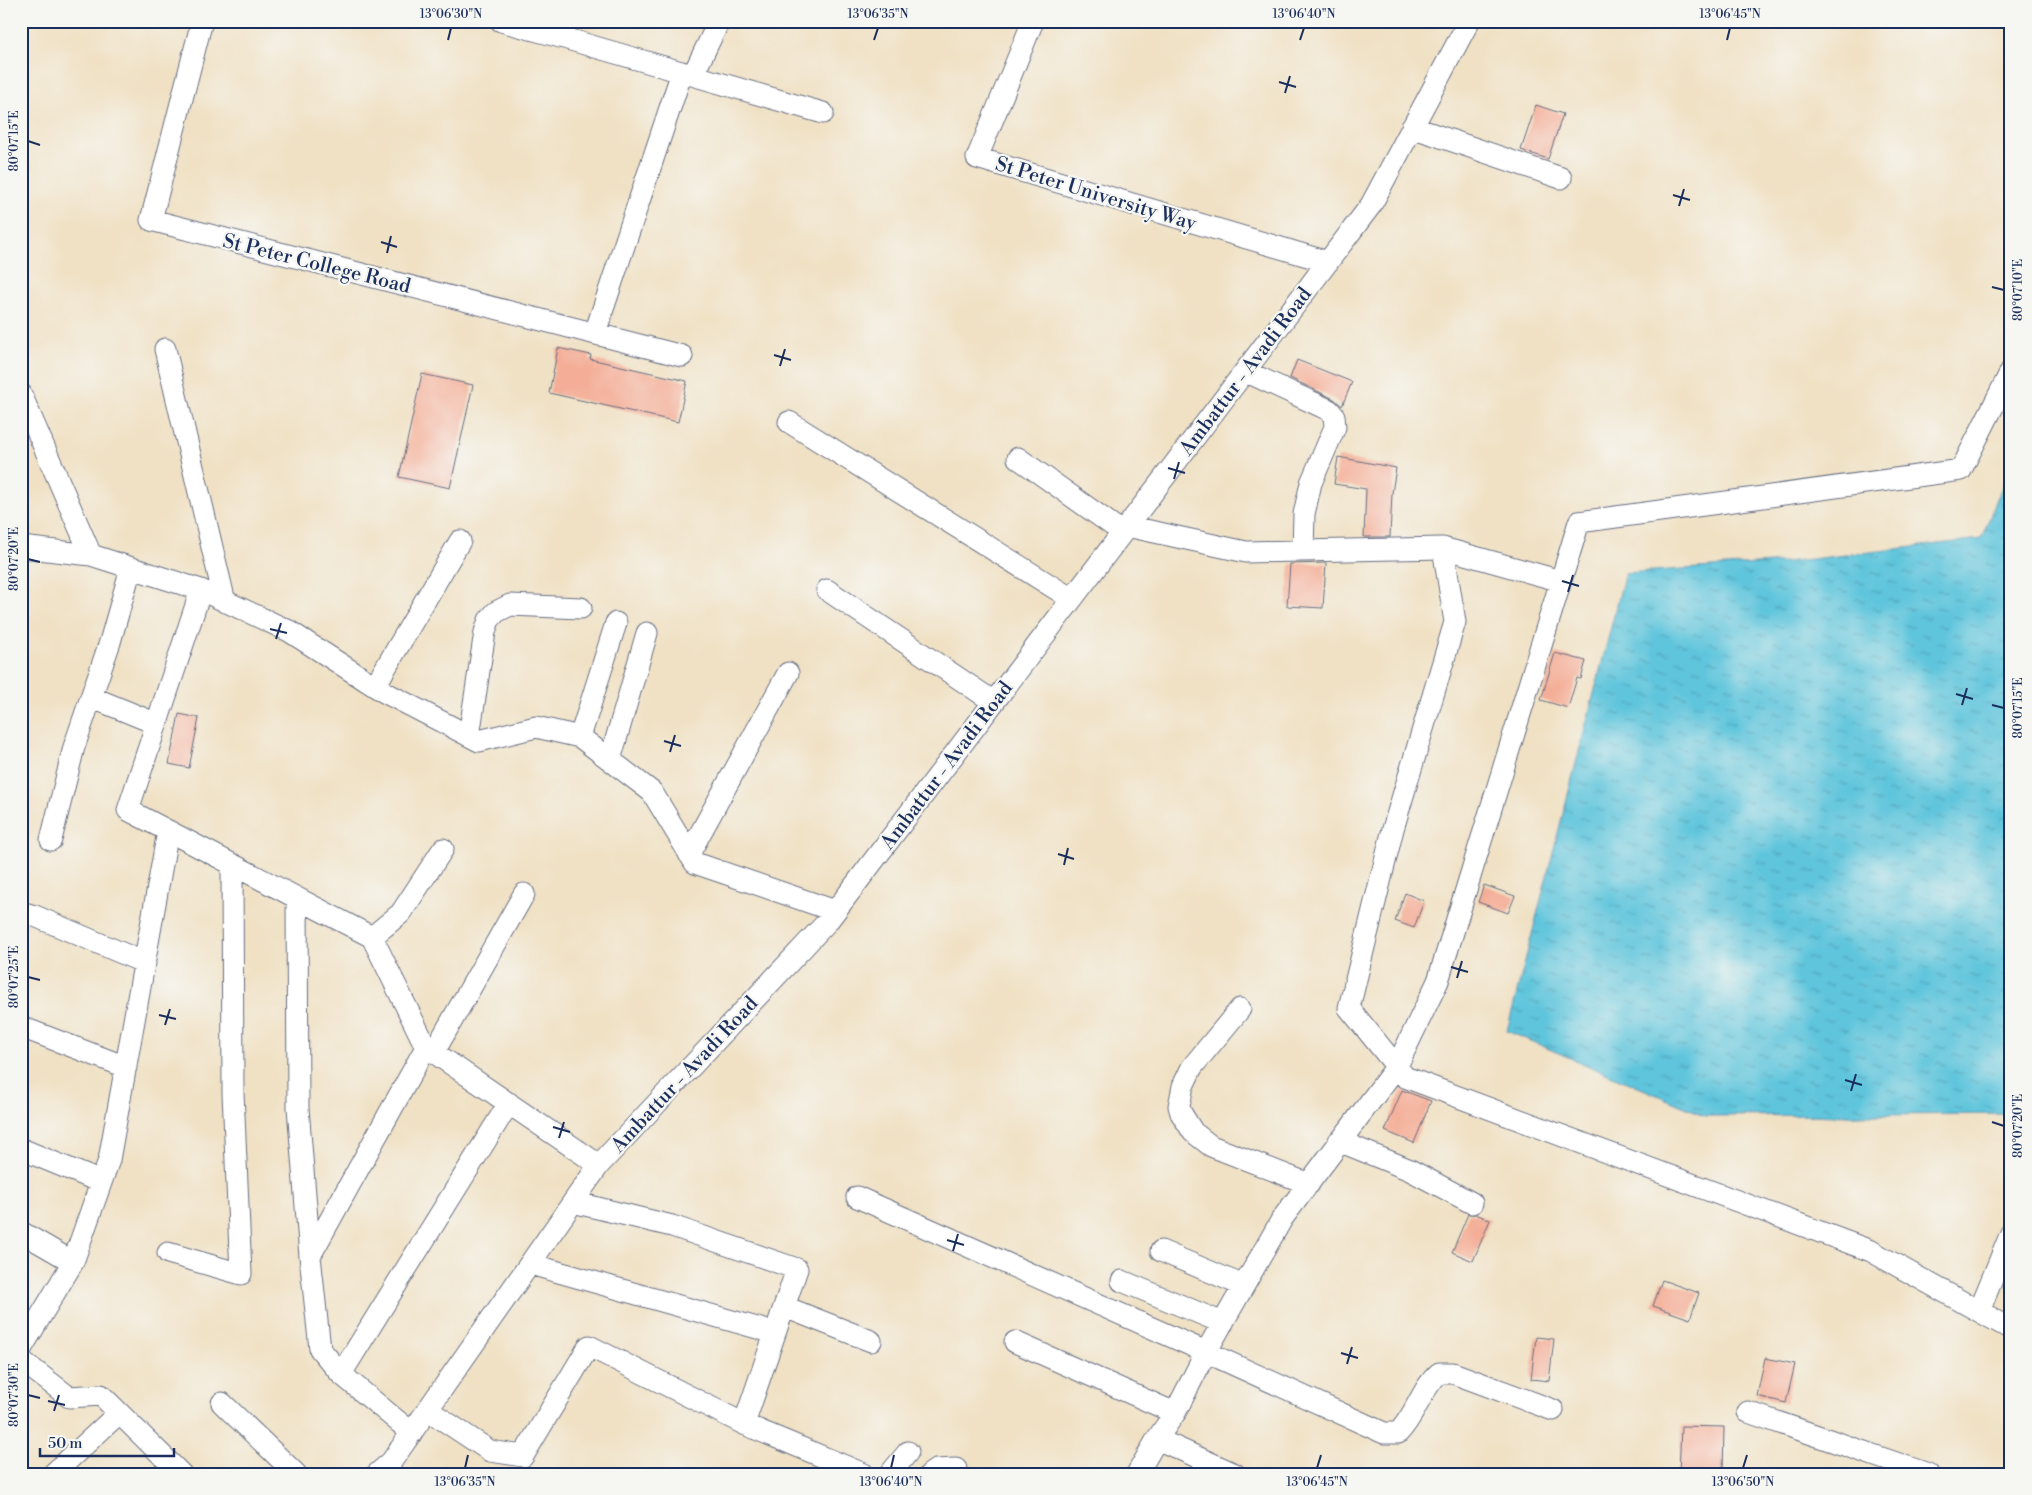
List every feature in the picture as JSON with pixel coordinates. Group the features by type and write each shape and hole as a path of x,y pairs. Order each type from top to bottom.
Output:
{"street":[{"name":"St Peter College Road","path":"202,21 151,220 682,356"},
{"path":"501,21 823,113"},
{"path":"594,334 688,73 719,21"},
{"name":"St Peter University Way","path":"1033,21 977,158 1328,262"},
{"name":"Ambattur - Avadi Road","path":"389,1470 412,1433 599,1165 835,911 1371,205 1469,21"},
{"path":"1412,127 1561,178"},
{"path":"165,349 225,602"},
{"path":"1245,371 1329,410 1334,416 1335,427 1311,483 1304,514 1303,551"},
{"path":"1137,1474 1157,1439 1175,1413 1206,1352 1282,1220 1397,1066 1438,981 1579,522 1961,470 2011,371"},
{"path":"21,394 91,555"},
{"path":"788,422 1072,599"},
{"path":"1018,458 1125,529 1246,552 1443,548 1561,581"},
{"path":"374,686 460,541"},
{"path":"21,548 91,555 201,590 289,632 374,686 479,741 536,727 580,737 652,792 695,863 835,911"},
{"path":"1443,548 1455,622 1392,829 1349,1008 1406,1077 1872,1251 2011,1329"},
{"path":"52,840 74,747 110,642 131,568"},
{"path":"201,590 128,810 372,937 430,1050 599,1165"},
{"path":"828,590 994,702"},
{"path":"469,736 485,632 489,620 496,612 510,606 581,608"},
{"path":"580,737 616,623"},
{"path":"610,760 647,633"},
{"path":"689,854 788,673"},
{"path":"91,697 157,724"},
{"path":"21,1348 73,1262 109,1160 168,831"},
{"path":"372,937 401,913 443,849"},
{"path":"168,1253 241,1274 233,1093 232,864"},
{"path":"310,1256 430,1050 524,894"},
{"path":"297,898 298,1108 310,1256 320,1349 341,1374 412,1433"},
{"path":"21,912 35,916 145,962"},
{"path":"1240,1009 1192,1067 1184,1086 1179,1106 1181,1113 1193,1132 1211,1146 1309,1184"},
{"path":"21,1027 126,1067"},
{"path":"341,1374 509,1104"},
{"path":"1339,1142 1410,1170 1472,1203"},
{"path":"21,1149 101,1182"},
{"path":"857,1197 1384,1433 1398,1433 1409,1422 1431,1380 1439,1372 1453,1373 1553,1410"},
{"path":"573,1202 672,1226 797,1269 744,1424"},
{"path":"21,1232 73,1262"},
{"path":"1979,1311 2011,1233"},
{"path":"1161,1251 1244,1286"},
{"path":"530,1264 774,1333"},
{"path":"1122,1281 1223,1323"},
{"path":"785,1307 871,1341"},
{"path":"1016,1342 1175,1413"},
{"path":"428,1410 490,1451 523,1456 589,1346 744,1424 864,1474"},
{"path":"21,1360 69,1397 101,1395 181,1474"},
{"path":"222,1403 296,1474"},
{"path":"1748,1412 1928,1474"},
{"path":"53,1474 120,1414"},
{"path":"1157,1439 1235,1474"},
{"path":"890,1474 908,1452"},
{"path":"930,1474 936,1470 956,1469"}],"water":[{"path":"2011,464 2011,1114 1706,1116 1507,1031 1625,573 1786,562 1981,539"}],"building":[{"path":"1536,105 1563,114 1548,159 1521,150"},
{"path":"558,348 591,355 590,359 687,381 678,422 549,393"},
{"path":"1297,360 1352,382 1342,406 1334,399 1290,378"},
{"path":"422,374 473,385 450,488 399,477"},
{"path":"1338,457 1396,468 1392,493 1390,537 1364,537 1366,489 1334,484"},
{"path":"1326,563 1323,608 1287,606 1290,564"},
{"path":"1555,653 1586,661 1581,679 1577,678 1568,708 1541,700"},
{"path":"179,714 199,718 189,768 169,764"},
{"path":"1484,885 1515,896 1508,913 1478,902"},
{"path":"1405,893 1424,901 1414,928 1395,921"},
{"path":"1402,1090 1431,1101 1414,1143 1385,1131"},
{"path":"1468,1214 1476,1214 1490,1220 1473,1261 1452,1252"},
{"path":"1662,1280 1699,1293 1690,1319 1653,1306"},
{"path":"1536,1337 1554,1339 1549,1381 1531,1379"},
{"path":"1765,1358 1795,1364 1786,1403 1757,1396"},
{"path":"1681,1426 1724,1427 1723,1474 1679,1474"}]}
